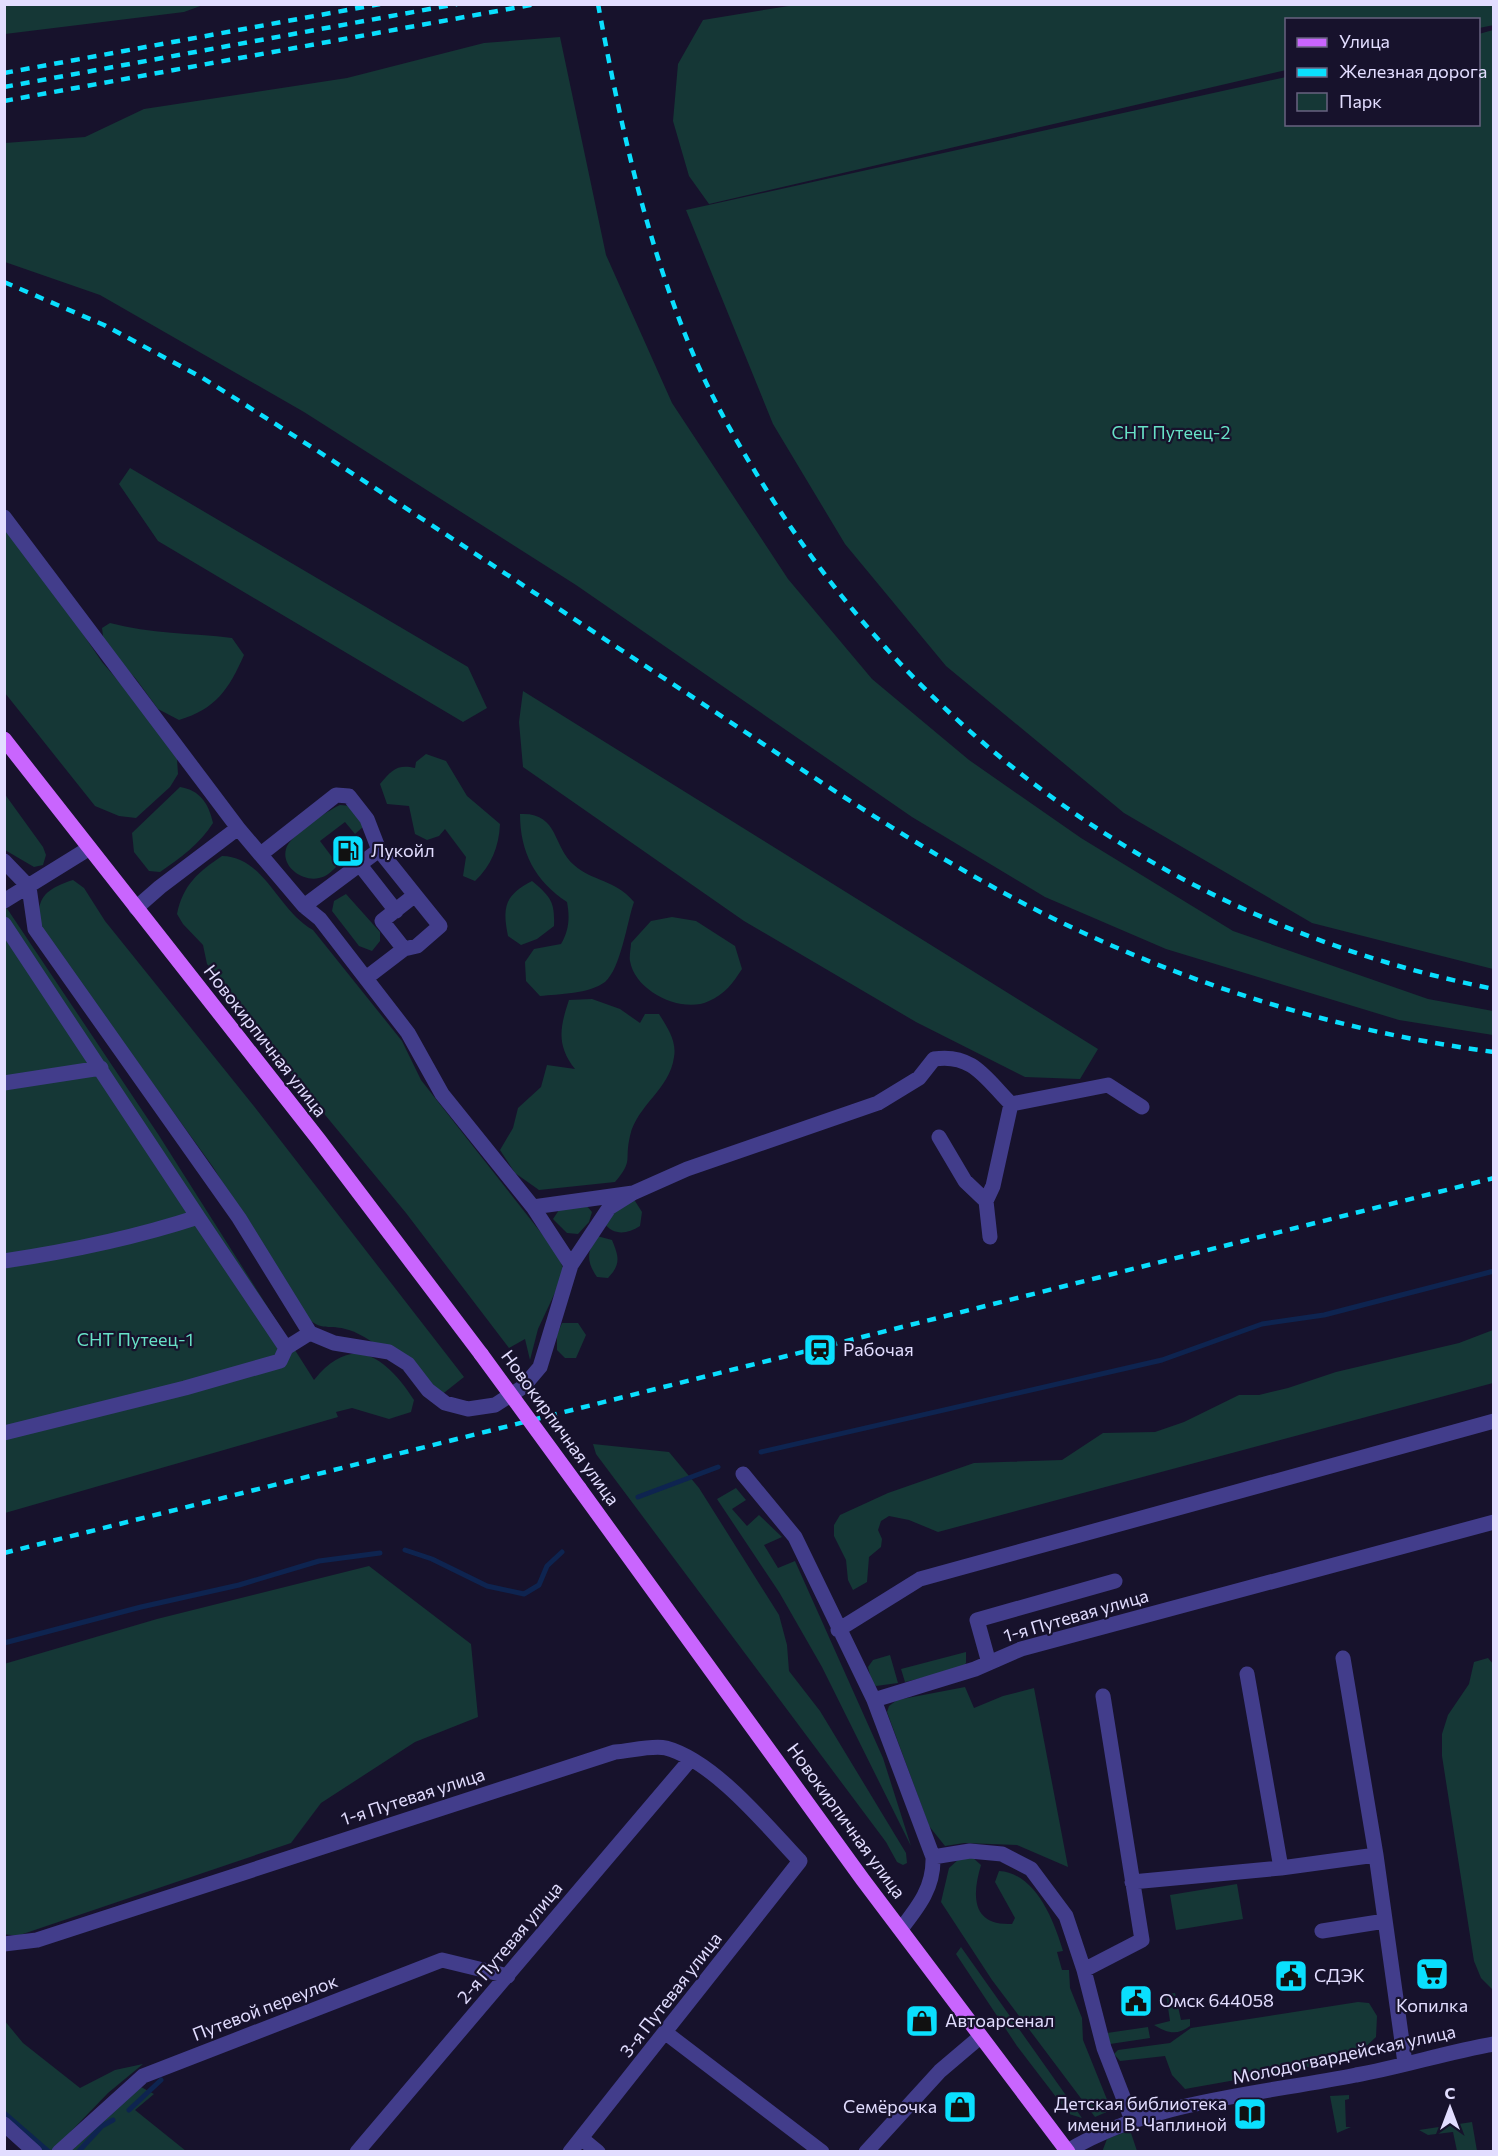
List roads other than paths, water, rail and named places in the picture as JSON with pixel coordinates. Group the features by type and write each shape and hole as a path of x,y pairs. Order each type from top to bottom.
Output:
{"main road":[{"name":"Новокирпичная улица","path":"4,739 88,849 319,1140 481,1354 980,2037 1067,2151"}],"street":[{"path":"4,517 238,828 304,906 320,919 408,1033 442,1094 533,1207 571,1265"},
{"path":"261,854 336,795 349,796 367,819 379,850 440,926 417,946 404,949 366,978"},
{"path":"136,908 238,828"},
{"path":"4,901 88,849"},
{"path":"304,906 379,850"},
{"path":"4,861 29,887 35,929 239,1218 310,1333 334,1343 389,1352 408,1364 428,1390 445,1403 468,1409 495,1405 523,1387 540,1367 571,1265 609,1209 633,1192 687,1169 878,1103 919,1078 934,1059 950,1057 971,1062 1011,1104"},
{"path":"360,865 396,911"},
{"path":"404,949 382,921 415,896"},
{"path":"4,924 286,1348"},
{"path":"4,1083 101,1068"},
{"path":"1011,1104 1107,1085 1142,1107"},
{"path":"990,1237 986,1201 993,1186 1011,1104"},
{"path":"939,1137 965,1181 986,1201"},
{"path":"533,1207 633,1192"},
{"path":"4,1261 80,1250 144,1234 198,1217"},
{"path":"4,1433 280,1361 286,1348 310,1333"},
{"path":"838,1630 920,1579 1494,1421"},
{"path":"742,1474 795,1537 838,1630 874,1700 933,1857 934,1873 929,1889 901,1929"},
{"name":"1-я Путевая улица","path":"874,1700 989,1664 1021,1649 1494,1522"},
{"path":"989,1664 977,1620 1115,1581"},
{"path":"1344,1658 1376,1855 1405,2063"},
{"path":"1247,1674 1281,1868"},
{"path":"1084,1970 1142,1940 1103,1696"},
{"name":"1-я Путевая улица","path":"4,1944 37,1940 615,1752 664,1748 692,1759 734,1792 800,1861"},
{"name":"2-я Путевая улица","path":"357,2151 692,1759"},
{"path":"933,1857 970,1851 1002,1854 1031,1869 1066,1916 1084,1970 1104,2048 1132,2120"},
{"path":"1132,1882 1281,1868 1376,1855"},
{"name":"3-я Путевая улица","path":"570,2151 666,2033 800,1861"},
{"path":"1322,1931 1385,1921"},
{"name":"Путевой переулок","path":"59,2151 143,2076 442,1960 508,1976"},
{"path":"666,2033 822,2151"},
{"path":"866,2151 940,2071 980,2037"},
{"name":"Молодогвардейская улица","path":"1067,2151 1132,2120 1166,2111 1359,2075 1494,2044"},
{"path":"4,2124 35,2151"},
{"path":"581,2138 598,2151"}],"waterway":[{"path":"761,1452 1162,1360 1262,1324 1324,1315 1494,1271"},
{"path":"638,1497 718,1467"},
{"path":"405,1550 432,1559 487,1586 524,1594 539,1585 547,1566 562,1552"},
{"path":"4,1643 141,1607 239,1585 319,1561 380,1553"},
{"path":"129,2110 161,2080"},
{"path":"4,2113 49,2152"},
{"path":"78,2152 102,2126 113,2120"}],"railway":[{"path":"4,73 380,4"},
{"path":"4,87 457,4"},
{"path":"4,101 536,4"},
{"path":"598,4 615,92 647,222 660,265 699,368 727,423 769,494 835,588 909,673 991,749 1080,817 1175,875 1276,923 1383,961 1494,989"},
{"path":"4,282 104,325 201,377 386,495 851,802 933,853 1017,900 1130,954 1248,997 1370,1030 1494,1052"},
{"path":"4,1553 1494,1178"}],"place":[{"name":"Лукойл","path":"348,851"},
{"name":"Рабочая","path":"820,1350"},
{"name":"Копилка","path":"1432,1974"},
{"name":"СДЭК","path":"1291,1976"},
{"name":"Омск 644058","path":"1136,2001"},
{"name":"Автоарсенал","path":"922,2021"},
{"name":"Семёрочка","path":"960,2107"},
{"name":"Детская библиотека имени В. Чаплиной","path":"1250,2114"}],"park label":[{"name":"СНТ Путеец-2","path":"1171,433"},
{"name":"СНТ Путеец-1","path":"135,1340"}]}
